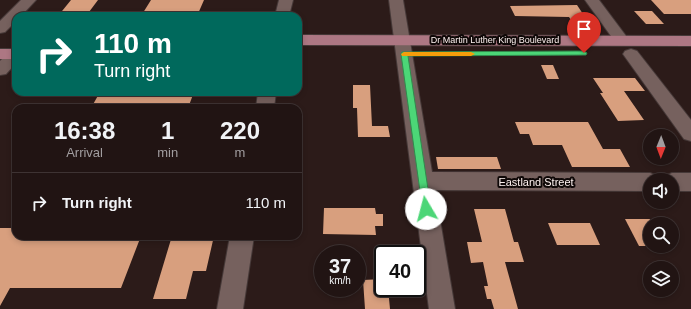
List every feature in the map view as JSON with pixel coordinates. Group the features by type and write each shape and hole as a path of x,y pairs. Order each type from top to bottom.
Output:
{"main road":[{"name":"Dr Martin Luther King Boulevard","path":"302,40 404,47 603,54 626,47"},
{"path":"0,41 12,41"},
{"name":"Dr Martin Luther King Boulevard","path":"302,54 404,47 626,47 690,45"},
{"path":"0,54 12,54"}],"street":[{"path":"17,12 29,0"},
{"path":"283,12 286,0"},
{"path":"396,0 442,309"},
{"path":"592,0 691,134"},
{"path":"0,29 12,17"},
{"path":"0,70 12,58"},
{"name":"Eastland Street","path":"422,181 643,182"},
{"path":"679,182 691,182"},
{"path":"230,309 241,240"}],"building":[{"path":"71,0 98,0 89,12 61,12"},
{"path":"151,0 204,0 199,12 144,12"},
{"path":"651,0 691,0 691,14 664,14"},
{"path":"577,5 595,32 579,32 569,17 515,16 510,6"},
{"path":"634,11 652,11 664,24 646,24"},
{"path":"541,65 553,65 559,79 547,79"},
{"path":"593,78 635,78 645,91 624,91 644,120 618,121 600,93 603,93"},
{"path":"353,85 370,85 372,126 388,126 390,137 358,137 357,108 353,108"},
{"path":"98,96 192,96 190,104 93,104"},
{"path":"515,122 588,122 603,149 620,149 630,167 572,167 562,145 533,145 529,134 520,134"},
{"path":"436,157 497,157 501,169 438,169"},
{"path":"324,208 375,208 376,214 383,214 383,226 375,226 376,235 323,234"},
{"path":"474,209 505,209 514,242 518,242 524,262 505,262 518,309 494,309 491,299 487,299 484,286 488,286 483,262 471,263 467,242 482,242"},
{"path":"625,219 643,219 643,246 639,246"},
{"path":"548,223 590,223 600,245 557,245"},
{"path":"0,228 12,228 12,240 139,240 121,288 10,288 0,306"},
{"path":"171,240 213,240 206,271 193,271 186,299 153,299"},
{"path":"374,279 374,297 389,297 390,309 365,309 364,297 366,297 366,280"}],"slow traffic":[{"path":"404,54 471,54"}],"route":[{"path":"426,209 404,54 584,53"}]}
